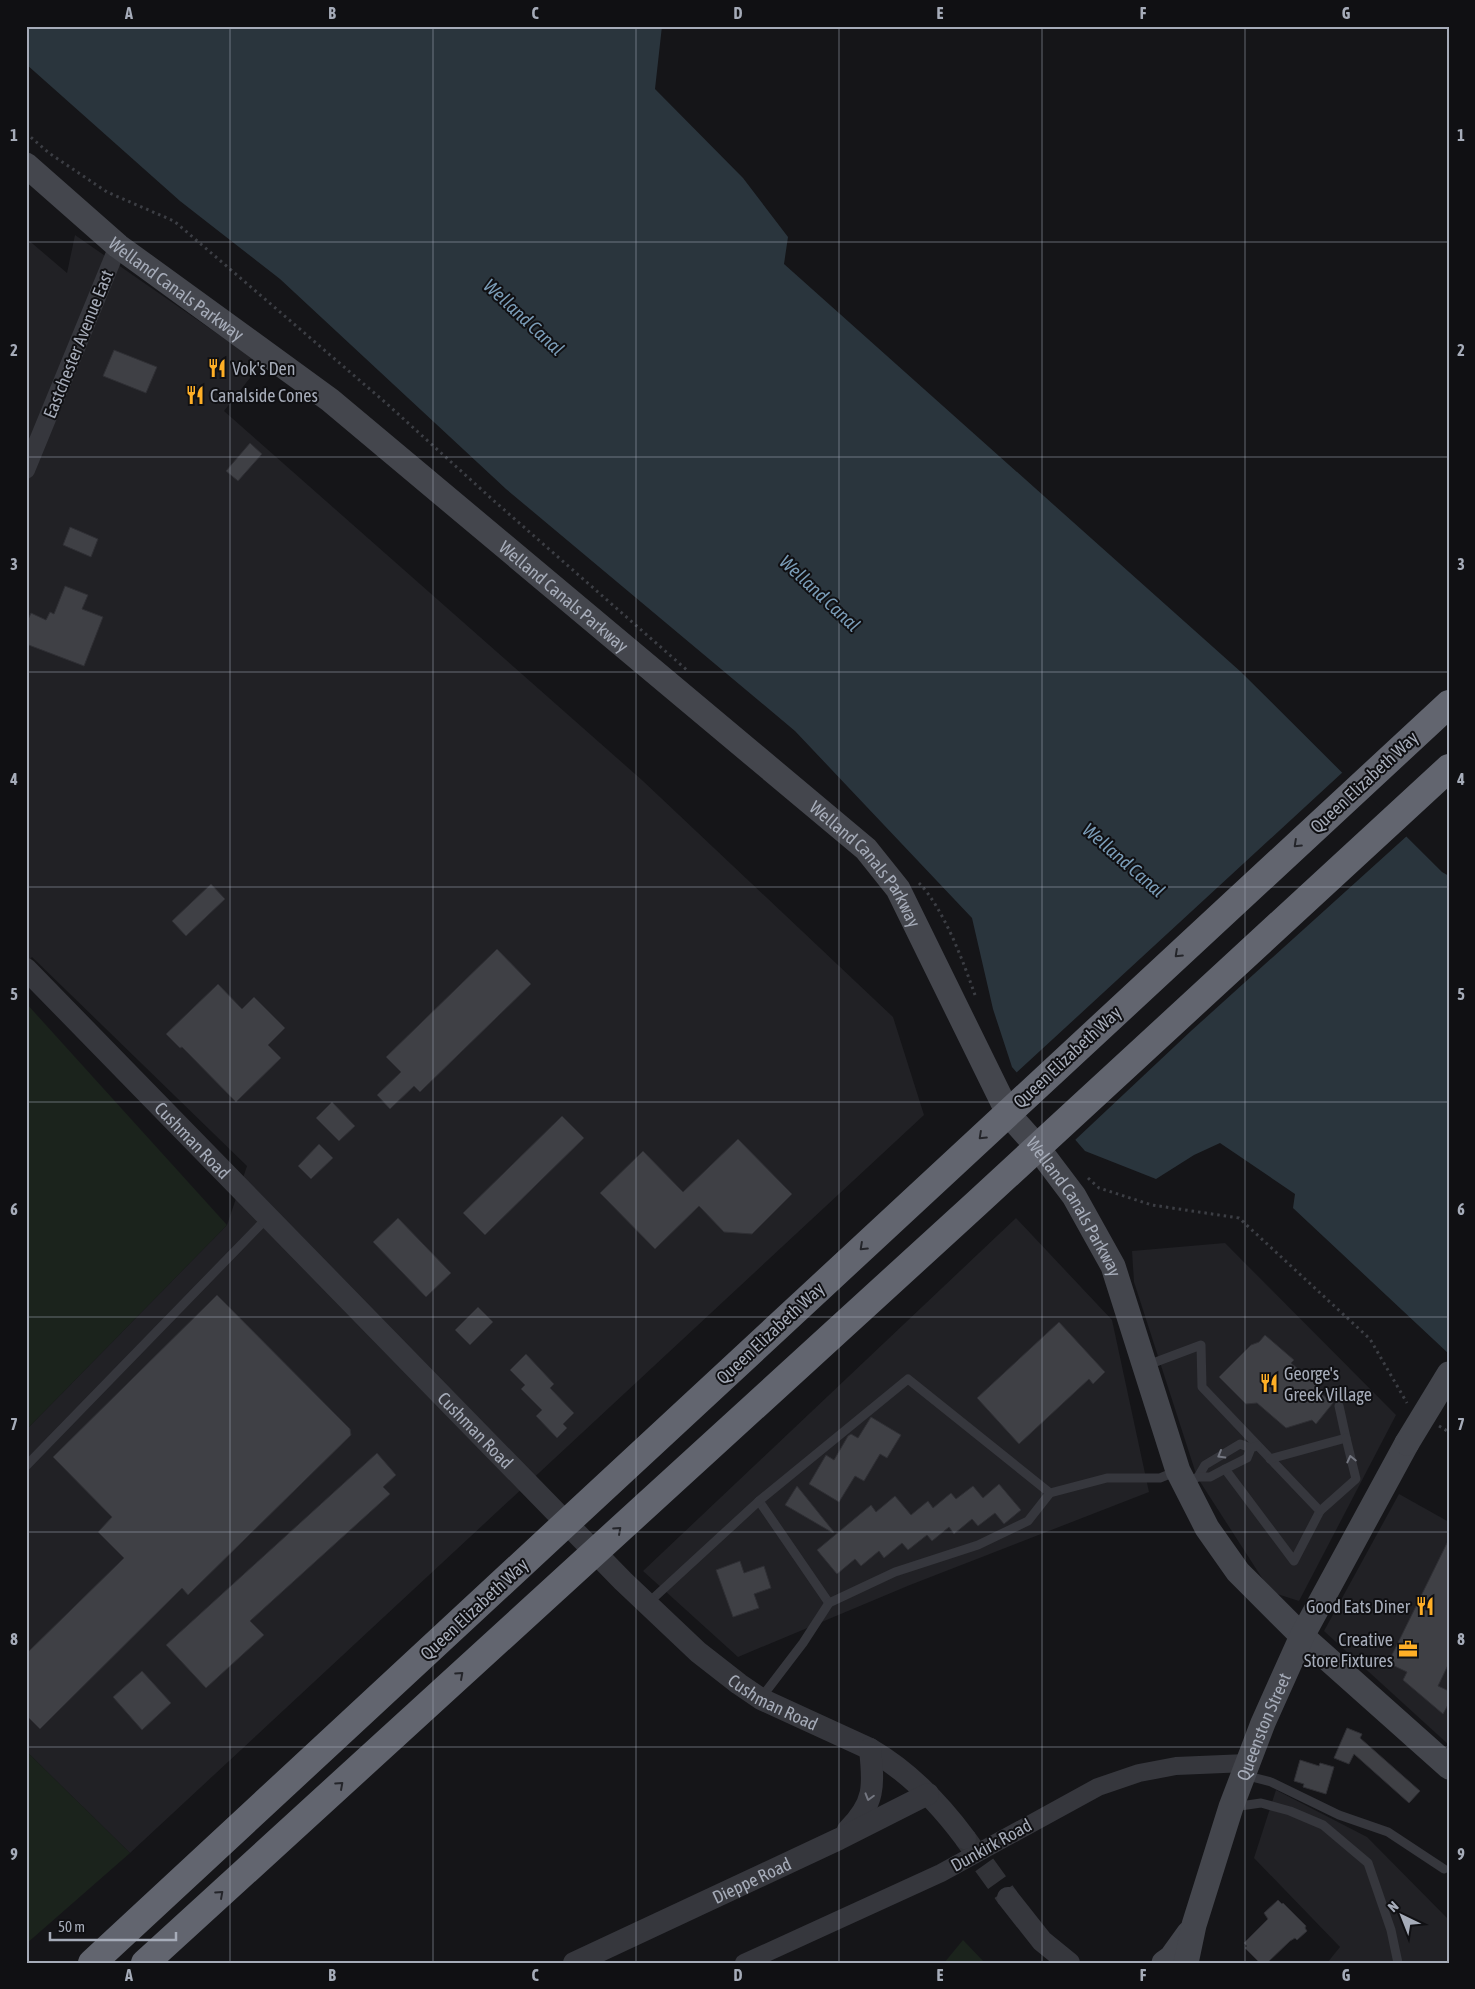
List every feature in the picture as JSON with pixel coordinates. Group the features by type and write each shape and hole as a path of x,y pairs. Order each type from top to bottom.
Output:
{"highway":[{"name":"Queen Elizabeth Way","path":"92,1963 1449,704"},
{"path":"145,1963 991,1190 1449,768"}],"main road":[{"name":"Welland Canals Parkway","path":"26,165 118,246 330,400 866,849 898,889 1009,1115 1034,1143 1074,1196 1113,1266 1145,1366 1207,1528 1238,1572 1302,1636 1449,1767"},
{"name":"Queenston Street","path":"1186,1963 1194,1925 1231,1807 1245,1768 1302,1636 1407,1443 1449,1374"},
{"path":"1164,1963 1171,1958 1194,1925"}],"street":[{"name":"Eastchester Avenue East","path":"26,470 118,246"},
{"name":"Cushman Road","path":"26,969 646,1604 718,1669 760,1699 870,1749 901,1771 942,1808 965,1838"},
{"path":"839,1839 866,1808 873,1776 870,1749"},
{"name":"Dunkirk Road","path":"744,1963 941,1873 1098,1786 1139,1773 1176,1766 1245,1768"},
{"name":"Dieppe Road","path":"574,1963 839,1839 928,1794"},
{"path":"1008,1898 1042,1941 1069,1963"}],"lane":[{"path":"26,1466 268,1217"},
{"path":"1145,1366 1201,1345 1202,1387 1254,1447 1270,1459 1320,1511"},
{"path":"646,1604 759,1501 908,1379 1050,1493"},
{"path":"1225,1470 1294,1561 1320,1511 1356,1479 1339,1406"},
{"path":"1270,1459 1346,1438"},
{"path":"1187,1477 1240,1444 1254,1447"},
{"path":"760,1699 803,1644 830,1603 895,1572 978,1545 1028,1521 1050,1493 1107,1478 1210,1477 1247,1458 1254,1447"},
{"path":"759,1501 830,1603"},
{"path":"1245,1768 1339,1815 1388,1832 1444,1869"},
{"path":"1231,1807 1261,1804 1290,1810 1323,1825 1368,1862 1391,1930 1398,1963"}],"shaded area":[{"path":"75,235 261,364 224,411 643,781 893,1017 924,1115 130,1853 26,1751 26,1430 227,1225 247,1166 32,957 26,963 26,238 67,273"},
{"path":"26,1003 227,1225 26,1430"},
{"path":"1016,1218 1112,1320 1149,1492 910,1585 738,1657 643,1571"},
{"path":"1225,1243 1396,1415 1299,1601 1271,1592 1197,1477 1134,1282 1132,1251"},
{"path":"1399,1494 1449,1522 1449,1745 1324,1631"},
{"path":"26,1751 130,1853 26,1944"},
{"path":"1276,1790 1367,1837 1449,1920 1449,1963 1327,1963 1340,1947 1254,1858"},
{"path":"963,1940 985,1963 944,1963"}],"water":[{"name":"Welland Canal","path":"26,26 662,26 655,89 743,178 788,237 784,264 1241,672 1442,872 1449,876 1449,1354 1293,1208 1295,1194 1220,1143 1194,1155 1156,1179 1085,1151 1012,1067 993,1009 972,918 795,731 506,489 280,279 180,201 26,64"}],"pier":[{"path":"1344,771 1408,835 1191,1031 1074,1141 1015,1074"}],"building":[{"path":"114,350 157,367 146,393 103,376"},
{"path":"250,443 262,454 238,481 226,471"},
{"path":"70,527 98,539 91,557 63,545"},
{"path":"65,586 88,595 82,609 103,617 84,666 26,644 26,624 31,613 46,620 50,612 54,614"},
{"path":"211,884 225,899 186,936 172,921"},
{"path":"497,949 531,984 420,1092 414,1086 390,1109 377,1095 401,1072 386,1057"},
{"path":"218,984 242,1009 254,997 285,1028 268,1045 281,1058 236,1102 182,1047 180,1048 166,1034"},
{"path":"332,1102 355,1126 339,1141 316,1118"},
{"path":"562,1116 584,1138 485,1235 463,1213"},
{"path":"738,1139 792,1194 752,1234 724,1232 699,1206 655,1249 600,1193 643,1151 683,1192"},
{"path":"319,1144 333,1158 311,1179 298,1166"},
{"path":"398,1218 451,1273 426,1297 373,1242"},
{"path":"217,1295 350,1429 351,1435 188,1595 182,1588 40,1729 26,1715 26,1654 124,1558 98,1532 112,1517 53,1457"},
{"path":"478,1307 493,1322 470,1345 455,1330"},
{"path":"1059,1322 1105,1372 1093,1384 1089,1379 1019,1444 977,1398"},
{"name":"George's Greek Village","path":"1265,1335 1294,1360 1291,1363 1320,1388 1318,1391 1333,1403 1316,1424 1312,1420 1286,1428 1257,1403 1246,1404 1219,1377 1251,1345 1259,1342"},
{"path":"526,1354 554,1384 550,1388 574,1413 563,1424 567,1428 557,1438 536,1416 542,1410 521,1389 525,1385 510,1370"},
{"path":"871,1417 901,1435 887,1458 880,1454 864,1481 855,1476 839,1502 809,1484 826,1455 834,1460 848,1436 851,1434 858,1438"},
{"path":"377,1453 396,1475 383,1487 390,1494 250,1621 264,1635 206,1688 166,1645"},
{"path":"999,1484 1021,1510 1004,1524 995,1513 978,1526 972,1519 954,1534 949,1527 932,1541 927,1535 908,1550 902,1543 884,1558 879,1551 861,1566 855,1559 837,1574 817,1550 871,1505 876,1512 895,1496 911,1515 928,1501 933,1508 951,1493 956,1499 973,1486 983,1498"},
{"path":"797,1486 834,1532 833,1533 785,1505"},
{"path":"1449,1539 1449,1663 1438,1686 1449,1691 1449,1703 1443,1714 1403,1680 1407,1672 1388,1663"},
{"path":"740,1561 744,1573 764,1566 771,1588 754,1594 759,1608 733,1617 716,1570"},
{"path":"142,1671 171,1703 142,1730 113,1697"},
{"path":"1347,1728 1362,1734 1360,1738 1420,1791 1409,1803 1354,1754 1349,1764 1334,1758"},
{"path":"1300,1760 1319,1766 1320,1763 1334,1767 1326,1794 1303,1787 1304,1784 1294,1781"},
{"path":"1278,1900 1306,1926 1307,1931 1297,1940 1295,1938 1290,1941 1267,1963 1260,1963 1245,1948 1247,1946 1244,1943 1268,1919 1264,1913"}],"tunnel":[{"path":"965,1838 1008,1898"}],"place":[{"name":"Vok's Den","path":"217,368"},
{"name":"Canalside Cones","path":"195,395"},
{"name":"George's Greek Village","path":"1269,1383"},
{"name":"Good Eats Diner","path":"1425,1606"},
{"name":"Creative Store Fixtures","path":"1408,1649"}]}
